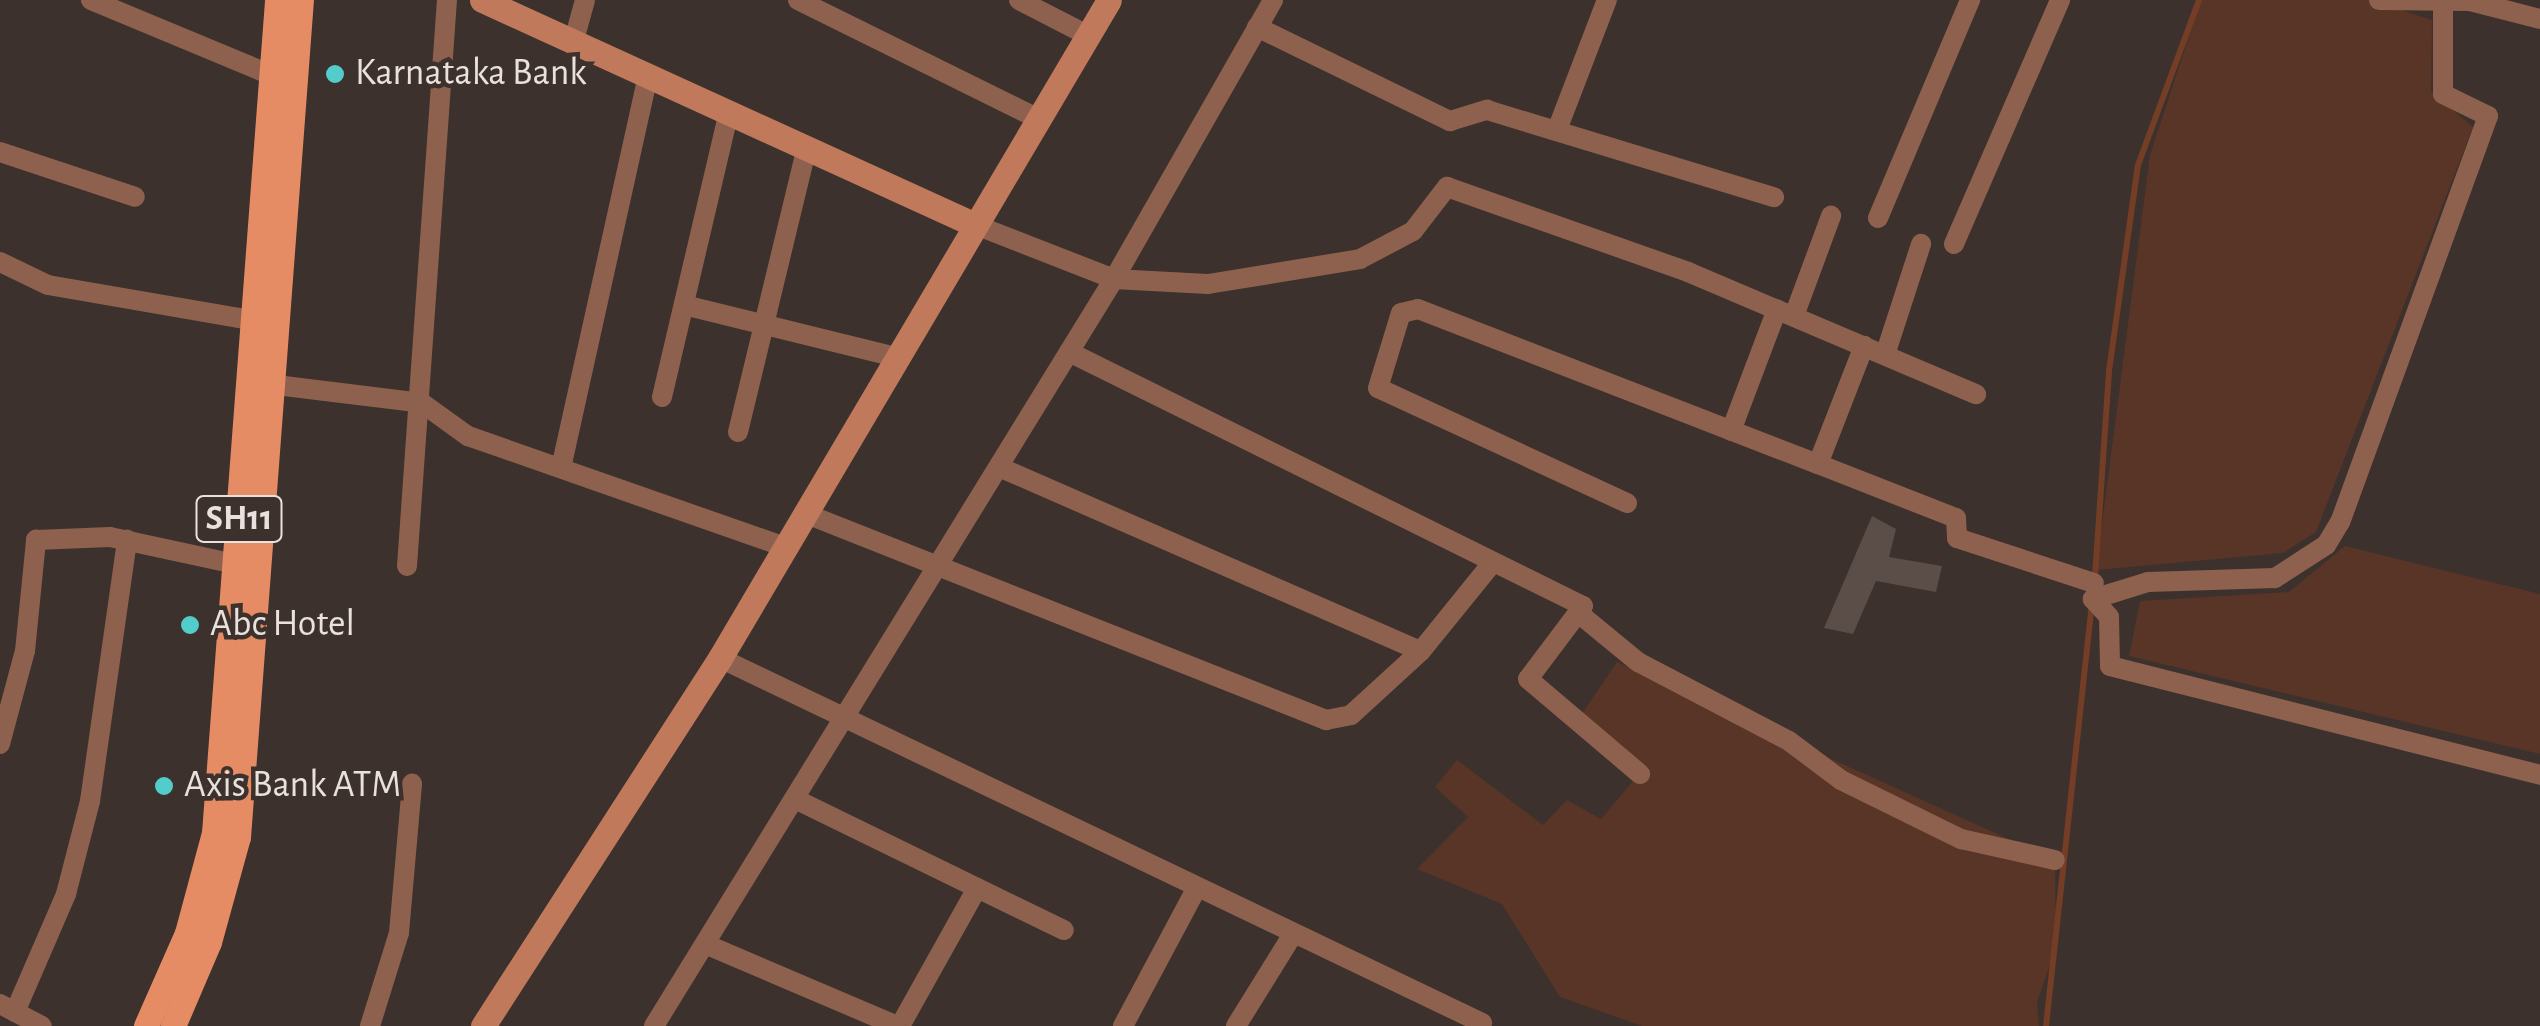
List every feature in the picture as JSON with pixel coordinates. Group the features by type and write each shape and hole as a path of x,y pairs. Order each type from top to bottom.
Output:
{"main road":[{"name":"SH11","path":"173,1026 210,942 238,837 276,385 284,80 276,0"},
{"name":"SH11","path":"146,1026 186,934 214,833 256,321 284,80 301,0"}],"street":[{"path":"90,0 284,80"},
{"path":"407,566 422,403 447,0"},
{"path":"482,0 972,224 1114,279 1208,284 1360,260 1413,231 1447,187 1785,313 1976,394"},
{"path":"574,40 585,0"},
{"path":"798,0 1036,118"},
{"path":"1019,0 1087,36"},
{"path":"483,1026 720,658 972,224 1109,0"},
{"path":"654,1026 1114,279 1272,0"},
{"path":"1556,130 1607,0"},
{"path":"1878,218 1970,0"},
{"path":"1954,244 2060,0"},
{"path":"2379,0 2443,1 2540,19"},
{"path":"2443,1 2442,94 2488,116 2340,522 2326,545 2275,578 2148,582 2093,599 2108,617 2110,666 2540,775"},
{"path":"1257,27 1450,121 1487,110 1774,197"},
{"path":"561,468 648,75"},
{"path":"662,397 729,112"},
{"path":"738,432 807,148"},
{"path":"0,152 135,197"},
{"path":"1731,430 1831,216"},
{"path":"1885,355 1921,244"},
{"path":"0,262 48,285 256,321"},
{"path":"684,304 895,358"},
{"path":"1627,502 1378,388 1402,313 1418,309 1956,518 1957,538 2094,584"},
{"path":"1818,464 1864,346"},
{"path":"1069,352 1583,606 1582,616 1528,679 1640,774"},
{"path":"276,385 422,403 468,436 785,547"},
{"path":"999,467 1421,652"},
{"path":"804,513 1326,720 1350,715 1421,652 1492,562"},
{"path":"0,744 25,651 36,540 127,540 235,564"},
{"path":"42,1026 8,1008 66,894 90,801 127,540"},
{"path":"1582,616 1638,662 1789,741 1841,780 1961,838 2027,861 2054,860"},
{"path":"720,658 842,724 1482,1022"},
{"path":"370,1026 399,933 412,784"},
{"path":"794,799 1064,930"},
{"path":"705,944 898,1026 976,888"},
{"path":"1122,1026 1196,889"},
{"path":"1240,1025 1293,934"}],"shaded area":[{"path":"2201,0 2370,0 2432,20 2431,91 2473,127 2316,532 2283,553 2096,570 2150,155"},
{"path":"2345,546 2540,594 2540,754 2129,656 2140,601 2289,592"},
{"path":"1617,662 2055,860 2056,947 2037,1002 2039,1026 1642,1026 1560,997 1502,904 1417,869 1468,817 1435,787 1457,760 1543,825 1567,800 1601,819 1639,774 1575,724"}],"building":[{"path":"1872,516 1896,529 1889,557 1942,566 1936,592 1876,581 1853,634 1824,628"}],"waterway":[{"path":"2095,577 2109,371 2138,165 2199,0"},
{"path":"2046,1026 2092,605"}],"place":[{"name":"Karnataka Bank","path":"335,74"},
{"name":"Abc Hotel","path":"190,625"},
{"name":"Axis Bank ATM","path":"164,786"}]}
